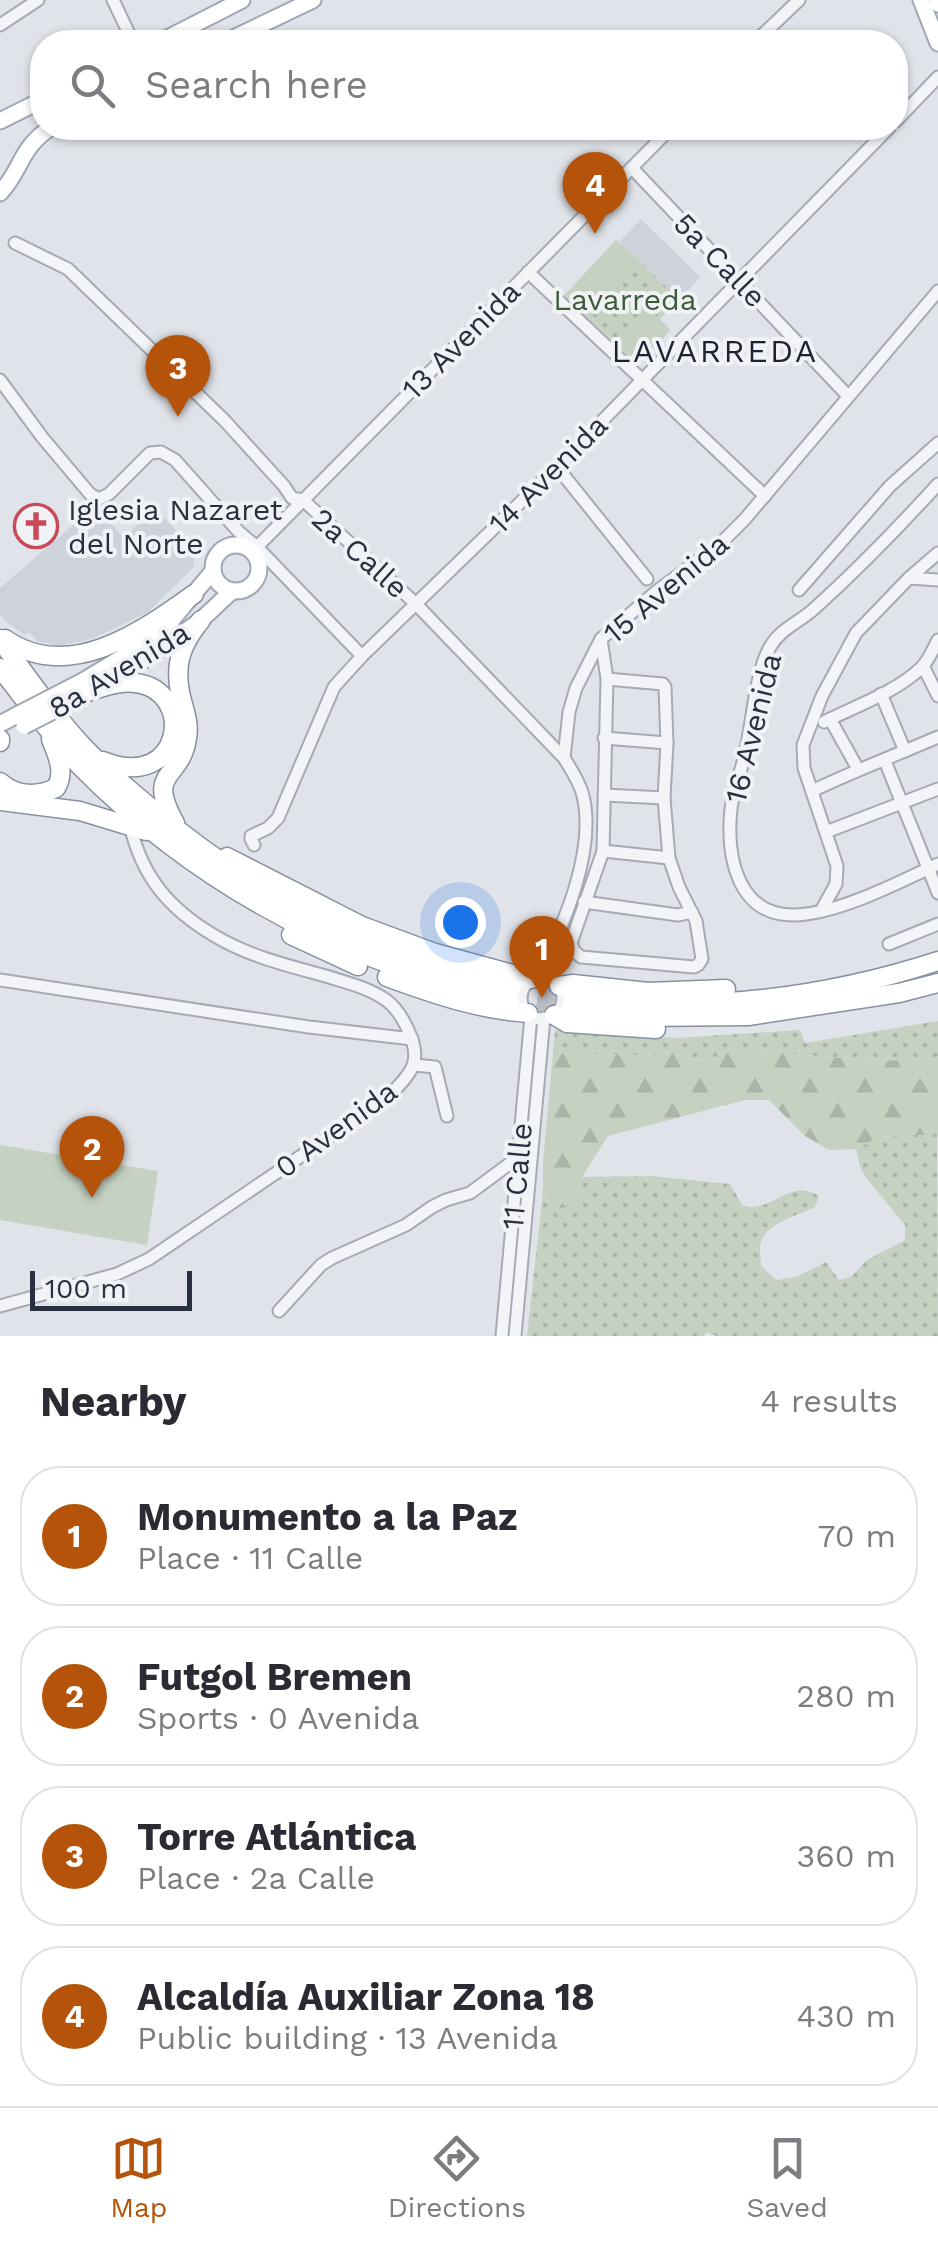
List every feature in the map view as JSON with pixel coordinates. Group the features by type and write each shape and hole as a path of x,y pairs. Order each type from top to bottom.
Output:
{"highway":[{"path":"0,637 21,650 70,657 92,652 132,633 194,594"},
{"path":"182,841 162,788 187,741 188,723 179,690 178,664 185,640 201,620"},
{"path":"0,637 62,723 182,841 230,897 313,947 424,991 493,1009 552,1005 572,984 648,992 756,988 843,979 860,984 938,961"},
{"path":"3,674 47,730 113,797 182,841 291,907 427,964 511,993 435,980 364,956 300,927 203,870"},
{"path":"90,687 124,682 150,686 170,708 175,730 170,746 153,763 132,768 94,758"},
{"path":"0,782 24,794 56,788 60,765 47,730"},
{"path":"0,801 80,811 182,841 238,861 362,926 435,953 534,978"},
{"path":"552,1005 567,1023 633,1029 742,1028 802,1021 828,1014 849,1001 938,983"}],"main road":[{"path":"183,30 242,0"},
{"path":"250,30 313,0"},
{"path":"920,0 938,43"},
{"path":"0,120 30,106"},
{"path":"0,177 35,140"},
{"path":"0,193 22,156"},
{"path":"226,548 254,550 256,579 246,589 232,591 220,584 213,571 216,557 226,548"},
{"name":"8a Avenida","path":"90,687 166,627 213,571"},
{"name":"8a Avenida","path":"0,724 21,720 149,657 201,620 232,591"},
{"name":"8a Avenida","path":"0,740 21,720"}],"street":[{"path":"0,25 38,0"},
{"path":"112,0 127,30"},
{"path":"767,30 798,0"},
{"path":"908,108 938,77"},
{"name":"13 Avenida","path":"254,550 659,140"},
{"name":"14 Avenida","path":"254,845 252,836 278,818 334,688 362,656 556,467 877,140"},
{"name":"5a Calle","path":"632,168 848,396"},
{"name":"2a Calle","path":"15,243 68,268 226,420 292,498 303,500 416,603 564,758"},
{"path":"528,272 765,496"},
{"name":"15 Avenida","path":"564,758 576,688 602,639 656,591 719,546 938,291"},
{"path":"0,380 42,437 99,500 150,453 160,452 175,460 254,550 362,656"},
{"path":"799,590 890,486 938,443"},
{"path":"556,467 647,579"},
{"name":"16 Avenida","path":"820,911 794,915 766,911 745,892 732,862 731,806 768,650 786,628 812,612 938,484"},
{"path":"820,911 836,884 837,866 804,768 803,745 822,696 856,633 938,553"},
{"path":"910,578 938,580"},
{"path":"552,1005 521,1002 521,996 578,906 603,850 607,679 602,639"},
{"path":"811,728 882,694 923,666 938,640"},
{"path":"923,666 938,696"},
{"path":"564,758 575,774 586,810 574,952 581,958 689,968 698,965 702,959 696,921 670,858 664,798 665,687 607,679"},
{"path":"882,694 905,751"},
{"path":"830,719 858,770"},
{"path":"812,791 938,737"},
{"path":"604,738 666,743"},
{"path":"885,761 900,803 933,866 938,893"},
{"path":"826,832 938,790"},
{"path":"604,795 664,798"},
{"name":"0 Avenida","path":"0,1306 117,1274 149,1259 373,1107 414,1065 412,1039 394,1007 385,1000 354,984 236,948 187,917 143,866 130,825"},
{"path":"603,850 670,858"},
{"path":"820,911 933,866"},
{"path":"578,906 678,915 692,912"},
{"path":"889,944 938,924"},
{"path":"552,1005 555,943"},
{"path":"534,978 552,1005"},
{"path":"0,980 412,1039"},
{"name":"11 Calle","path":"502,1336 526,1157 552,1005"},
{"path":"414,1065 435,1066 447,1116"},
{"path":"280,1311 332,1258 406,1225 446,1200 470,1193 526,1157"},
{"name":"11 Calle","path":"515,1336 526,1157"}],"shaded area":[{"path":"641,219 700,277 680,299 619,242"},
{"path":"95,506 124,538 155,507 196,553 193,568 148,612 92,639 57,646 37,641 29,632 25,635 4,620 0,614 0,588"}],"green space":[{"name":"Lavarreda","path":"616,240 680,299 660,319 670,330 638,364 564,296"},
{"path":"616,240 641,262 600,307 575,284"},
{"path":"651,311 670,330 638,364 618,346"},
{"path":"938,1021 938,1056 932,1059 874,1061 736,1049 711,1059 690,1060 673,1052 553,1053 555,1030 676,1038 800,1030 805,1043"},
{"path":"735,1049 874,1061 938,1056 938,1134 879,1137 856,1149 829,1150 805,1136 769,1100 745,1100 608,1136 582,1177 575,1201 562,1208 548,1204 543,1191 543,1162 553,1053 673,1052 690,1060 711,1059"},
{"path":"937,1133 938,1336 716,1336 707,1332 704,1336 527,1336 543,1191 548,1204 575,1201 582,1177 650,1176 730,1184 743,1206 754,1207 790,1193 809,1191 819,1196 815,1207 778,1224 762,1239 761,1266 776,1280 796,1277 826,1262 839,1280 851,1277 867,1260 905,1240 905,1225 864,1175 856,1149 879,1137"},
{"path":"0,1145 158,1171 147,1245 0,1220"}],"tunnel":[{"path":"512,986 572,997"},
{"path":"510,999 570,1010"}],"place":[{"name":"Alcaldía Auxiliar Zona 18","path":"595,234"},
{"name":"Torre Atlántica","path":"178,417"},
{"name":"Iglesia Nazaret del Norte","path":"36,526"},
{"name":"Monumento a la Paz","path":"542,998"},
{"name":"Futgol Bremen","path":"92,1198"}],"district":[{"name":"LAVARREDA","path":"715,351"}]}
